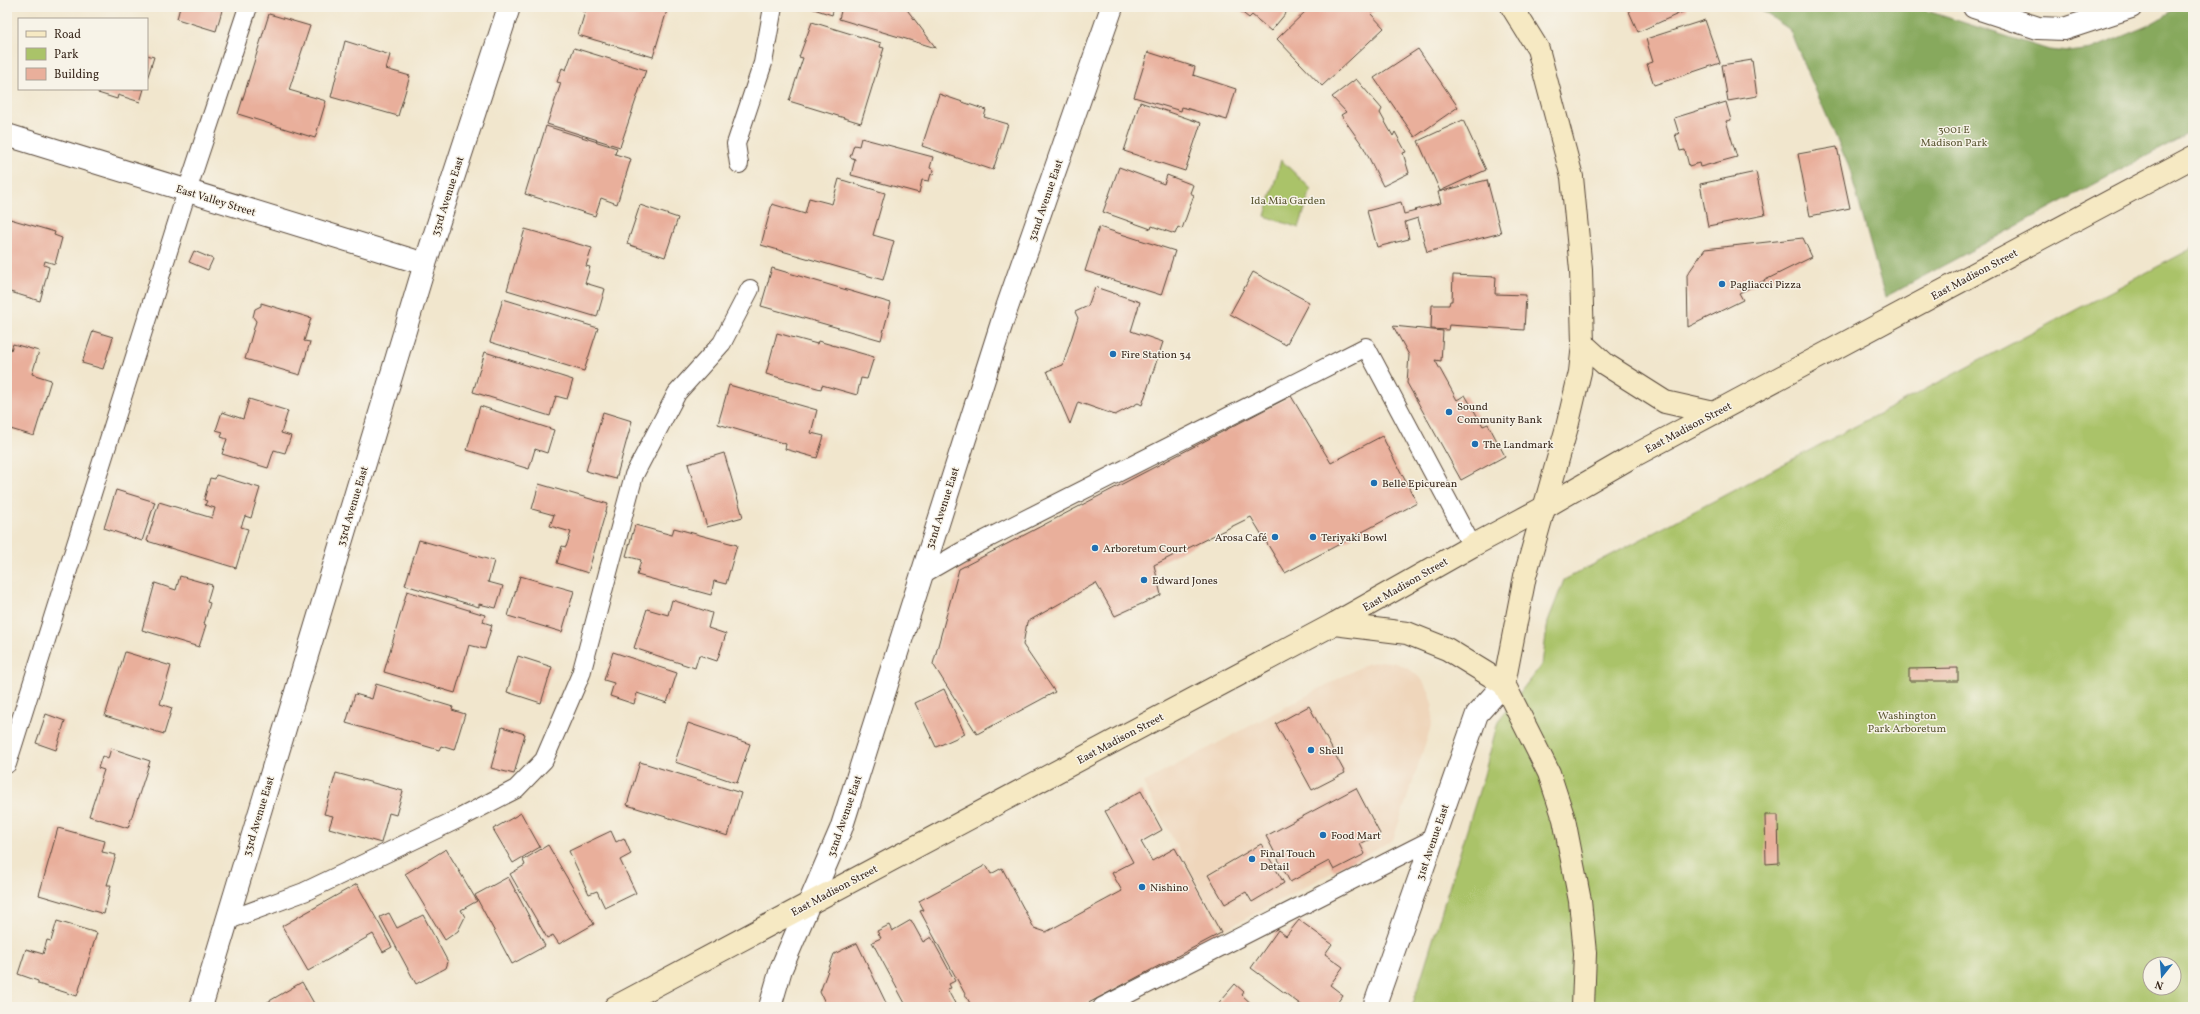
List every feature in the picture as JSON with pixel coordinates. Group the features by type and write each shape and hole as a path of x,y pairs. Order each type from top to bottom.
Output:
{"main road":[{"path":"1504,684 1525,576 1567,427 1580,372 1584,344 1581,270 1572,177 1538,49 1512,7"},
{"name":"East Madison Street","path":"615,1007 1334,624 1472,546 1545,507 1628,459 2193,157"},
{"path":"1584,344 1605,364 1665,402 1714,413"},
{"path":"1334,624 1407,633 1447,649 1504,684 1549,773 1564,819 1580,901 1585,953 1583,1007"}],"street":[{"name":"33rd Avenue East","path":"201,1007 425,264 509,7"},
{"name":"32nd Avenue East","path":"770,1007 781,969 842,829 1003,319 1112,7"},
{"path":"1974,7 2038,28 2064,29 2131,7"},
{"name":"East Valley Street","path":"7,134 425,264"},
{"name":"31st Avenue East","path":"1374,1007 1477,714 1504,684"}],"lane":[{"path":"7,764 187,191 248,7"},
{"path":"739,164 736,144 763,63 774,7"},
{"path":"226,921 304,892 460,818 516,789 544,760 581,674 634,474 677,393 722,343 750,289"},
{"path":"921,575 960,552 1366,347 1472,546"},
{"path":"1102,1007 1433,839"}],"shaded area":[{"path":"1381,661 1396,663 1411,670 1422,680 1430,693 1433,708 1432,724 1393,840 1222,931 1143,783 1366,664"}],"green space":[{"name":"3001 E Madison Park","path":"1756,7 1915,7 2049,50 2068,52 2092,49 2147,26 2180,7 2193,7 2193,131 1885,297 1849,167 1789,29"},
{"name":"Ida Mia Garden","path":"1281,160 1311,189 1299,228 1265,216"},
{"name":"Washington Park Arboretum","path":"2193,248 2193,1007 1412,1007 1484,775 1498,721 1542,664 1548,621 1564,580"}],"building":[{"path":"180,7 223,7 216,31 177,19"},
{"path":"583,7 668,7 653,57 578,35 585,12 582,11"},
{"path":"808,7 834,7 832,15"},
{"path":"842,7 905,7 936,48 839,19"},
{"path":"1235,7 1291,7 1271,31 1252,15 1249,18"},
{"path":"1310,7 1378,7 1371,14 1384,28 1322,86 1277,39"},
{"path":"1627,7 1686,7 1687,10 1638,32"},
{"path":"269,14 310,26 289,90 326,101 315,138 238,114"},
{"path":"1705,20 1720,63 1654,85 1647,64 1653,62 1646,39"},
{"path":"812,22 881,43 880,47 884,48 861,123 789,101 803,58 799,57"},
{"path":"345,41 390,55 386,69 410,76 398,116 331,97"},
{"path":"574,48 646,70 620,147 547,124 561,83 557,82 562,68 566,70"},
{"path":"1418,49 1458,107 1415,137 1374,78"},
{"path":"1148,52 1195,67 1193,75 1236,89 1227,120 1182,107 1181,111 1134,97"},
{"path":"148,55 154,57 148,76"},
{"path":"1752,60 1757,96 1728,101 1722,65"},
{"path":"1356,79 1382,109 1380,113 1393,136 1395,132 1406,152 1403,153 1409,173 1383,186 1363,146 1341,115 1346,112 1332,97"},
{"path":"99,90 144,90 140,102 118,95 117,99 98,93"},
{"path":"939,94 986,110 984,117 1008,124 993,170 922,146"},
{"path":"1140,102 1201,123 1185,171 1124,151"},
{"path":"1726,102 1731,120 1726,121 1737,157 1700,167 1699,163 1689,166 1685,150 1680,151 1675,134 1679,134 1674,118"},
{"path":"1463,120 1486,170 1440,191 1418,141"},
{"path":"546,126 617,148 615,154 631,159 617,204 601,198 595,216 525,194"},
{"path":"861,138 933,157 930,168 934,170 933,175 931,174 929,181 922,180 919,193 851,175 855,159 850,157 854,145 859,146"},
{"path":"1837,147 1850,208 1810,216 1798,154"},
{"path":"1119,167 1164,184 1167,175 1193,185 1190,193 1194,195 1182,229 1178,227 1175,234 1152,226 1151,229 1103,212"},
{"path":"1756,172 1765,215 1708,226 1700,184"},
{"path":"839,179 885,193 873,235 894,241 883,280 761,245 772,204 805,214 809,198 832,204"},
{"path":"1487,180 1501,233 1427,252 1418,218 1405,222 1409,239 1377,247 1367,211 1401,202 1404,214 1416,211 1415,210 1441,203 1438,192"},
{"path":"640,205 678,218 665,257 627,244"},
{"path":"10,219 55,232 54,235 62,238 55,264 45,261 44,265 49,267 40,301 7,291 7,229"},
{"path":"1099,227 1175,251 1161,295 1085,271"},
{"path":"525,229 592,248 586,266 590,267 585,283 605,289 597,317 507,290"},
{"name":"Pagliacci Pizza","path":"1803,238 1812,257 1739,293 1743,300 1688,327 1687,275 1705,249"},
{"path":"194,251 213,259 208,270 189,262"},
{"path":"772,268 891,303 881,340 761,306"},
{"path":"1253,272 1309,302 1286,345 1230,314"},
{"path":"1453,275 1496,277 1495,294 1526,295 1524,330 1449,325 1448,330 1431,329 1432,305 1449,305 1450,301 1452,301"},
{"name":"Fire Station 34","path":"1095,287 1140,302 1131,331 1163,342 1142,405 1138,403 1115,415 1078,402 1070,424 1047,371 1063,365 1078,318 1075,312 1088,306"},
{"path":"503,299 598,328 584,371 490,342"},
{"path":"261,303 311,318 304,341 310,342 300,375 245,359 256,321 253,317 255,309 261,306"},
{"name":"Sound Community Bank","path":"1393,326 1443,331 1441,361 1435,360 1457,400 1465,395 1483,426 1488,424 1505,456 1461,480 1407,383 1409,355"},
{"path":"93,331 113,337 103,369 82,363"},
{"path":"777,333 817,344 818,341 874,357 867,379 861,378 857,395 822,385 821,389 766,374"},
{"path":"13,344 39,351 32,374 51,380 34,436 7,428 7,348 11,350"},
{"path":"485,352 573,380 567,399 556,396 550,416 473,392"},
{"path":"729,385 817,410 811,433 824,436 817,458 785,449 786,444 718,424"},
{"name":"Arboretum Court","path":"1291,396 1331,463 1382,436 1417,503 1285,573 1251,517 1154,565 1161,595 1115,616 1096,583 1027,622 1023,645 1055,692 977,734 933,664 959,569"},
{"path":"249,399 288,411 281,433 291,436 285,453 274,450 268,468 222,454 227,439 221,437 223,432 216,430 222,412 243,419"},
{"path":"480,406 554,430 547,453 535,449 529,469 467,450"},
{"path":"603,412 632,421 616,479 586,471"},
{"path":"724,453 743,517 707,527 688,464"},
{"path":"216,475 260,488 251,518 245,516 241,527 248,529 236,568 147,541 159,502 212,518 215,508 205,505 207,501 204,500 210,478 215,479"},
{"path":"539,484 608,504 588,573 557,563 562,546 566,547 571,532 550,526 554,515 532,509"},
{"path":"116,490 155,502 142,541 104,528"},
{"path":"635,525 672,535 674,528 737,545 726,584 714,581 711,595 637,575 641,560 626,556"},
{"path":"419,540 494,561 488,582 503,586 496,608 479,604 479,607 405,585"},
{"path":"180,576 212,585 207,602 210,603 204,624 206,625 199,647 142,630 155,583 176,590"},
{"path":"520,576 574,591 562,632 508,616"},
{"path":"407,591 485,615 483,622 492,625 485,649 469,645 455,693 384,672"},
{"path":"672,600 712,613 708,628 726,634 717,661 699,655 695,668 634,648 647,609 668,615"},
{"path":"125,652 171,666 160,704 172,708 164,734 105,716"},
{"path":"613,652 677,673 667,703 637,693 634,704 610,696 614,683 604,680"},
{"path":"518,656 552,667 541,703 507,692"},
{"path":"1958,668 1958,681 1909,681 1909,669"},
{"path":"376,684 453,707 452,710 465,714 454,750 441,746 439,750 346,723 355,694 372,699"},
{"path":"944,689 965,734 936,747 915,703"},
{"name":"Shell","path":"1309,706 1345,773 1312,790 1276,724"},
{"path":"46,714 65,721 56,750 36,743"},
{"path":"688,723 750,744 737,783 675,762"},
{"path":"502,727 525,734 514,774 491,768"},
{"path":"111,748 150,761 128,828 89,816 104,770 98,768 102,756 108,759"},
{"path":"640,762 741,793 728,836 627,805"},
{"path":"336,773 403,791 396,815 389,813 381,843 329,828 333,816 324,814"},
{"name":"Food Mart","path":"1356,788 1380,834 1360,844 1365,854 1334,870 1329,861 1290,882 1266,836"},
{"path":"1141,791 1162,830 1141,842 1152,861 1175,848 1221,933 1081,1007 972,1007 920,911 924,910 919,901 986,865 991,874 1002,868 1034,928 1046,932 1122,891 1112,873 1133,862 1105,811"},
{"path":"521,813 540,847 513,863 493,829"},
{"path":"1765,815 1778,815 1779,863 1766,864"},
{"path":"58,828 105,841 102,852 116,855 107,885 111,885 104,914 39,895"},
{"path":"611,831 616,842 624,838 631,854 620,860 636,893 605,908 597,891 589,894 569,851"},
{"name":"Final Touch Detail","path":"1261,844 1284,883 1252,902 1246,892 1225,904 1208,875"},
{"path":"548,845 594,924 559,944 553,935 547,938 510,874 525,865 523,860"},
{"path":"446,849 477,901 461,910 465,917 458,931 445,940 405,874"},
{"path":"508,877 545,946 512,964 475,895"},
{"path":"357,884 392,947 383,952 373,934 308,971 282,926"},
{"path":"389,913 397,928 423,915 448,962 446,968 416,984 380,917"},
{"path":"911,920 923,942 931,937 955,981 949,984 951,988 947,989 957,1007 907,1007 872,942 881,938 877,931 889,925 892,931"},
{"path":"1299,920 1332,944 1325,954 1343,967 1330,985 1343,995 1334,1007 1304,1007 1251,968 1278,930 1286,936"},
{"path":"57,921 97,933 77,996 38,984 38,981 18,974 26,949 43,954 47,940 51,941"},
{"path":"857,943 888,1007 827,1007 820,992 834,954"},
{"path":"302,982 316,1007 259,1007"},
{"path":"1235,984 1244,992 1242,995 1255,1007 1215,1007"}],"place":[{"name":"Pagliacci Pizza","path":"1722,284"},
{"name":"Fire Station 34","path":"1113,354"},
{"name":"Sound Community Bank","path":"1449,412"},
{"name":"The Landmark","path":"1475,444"},
{"name":"Belle Epicurean","path":"1374,483"},
{"name":"Arosa Café","path":"1275,537"},
{"name":"Teriyaki Bowl","path":"1313,537"},
{"name":"Arboretum Court","path":"1095,548"},
{"name":"Edward Jones","path":"1144,580"},
{"name":"Shell","path":"1311,750"},
{"name":"Food Mart","path":"1323,835"},
{"name":"Final Touch Detail","path":"1252,859"},
{"name":"Nishino","path":"1142,887"}]}
